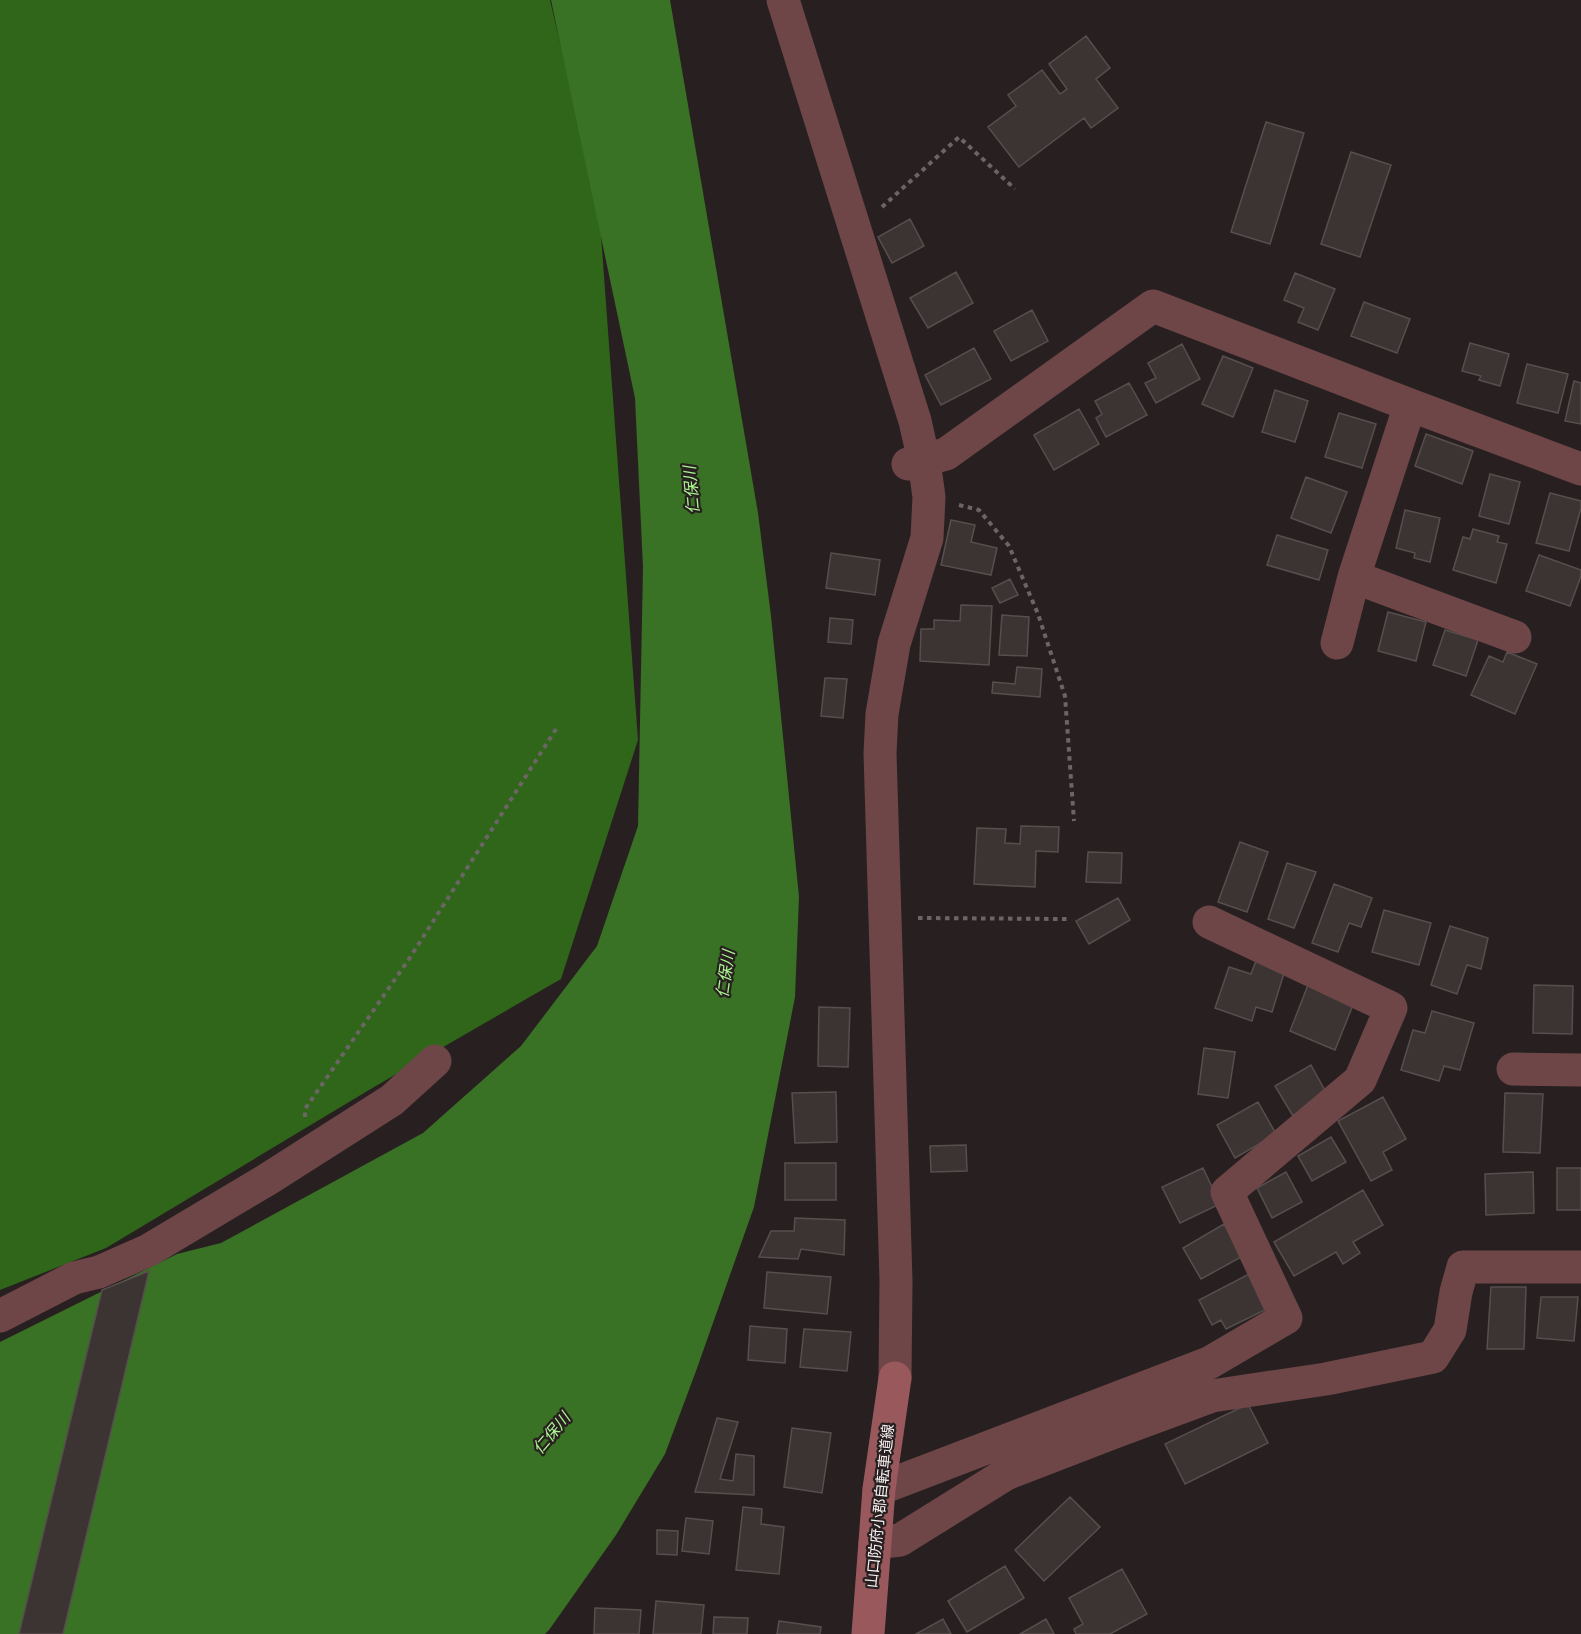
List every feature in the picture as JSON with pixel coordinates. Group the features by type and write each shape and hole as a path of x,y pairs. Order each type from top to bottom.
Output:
{"main road":[{"name":"山口防府小郡自転車道線","path":"868,1634 879,1489 894,1378"}],"street":[{"path":"783,0 915,421 916,462 929,497 927,538 894,644 882,714 880,753 896,1281 894,1378"},
{"path":"916,462 946,454 1153,306 1581,469"},
{"path":"1337,643 1354,577 1410,405"},
{"path":"1354,577 1515,638"},
{"path":"879,1489 1209,1363 1286,1318 1227,1192 1360,1080 1391,1008 1209,921"},
{"path":"0,1316 74,1278 99,1272 148,1250 267,1179 392,1100 435,1061"},
{"path":"1513,1069 1581,1070"},
{"path":"875,1544 900,1540 1006,1474 1212,1396 1326,1379 1433,1357 1450,1330 1456,1292 1463,1267 1581,1267"}],"path":[{"path":"855,232 959,137 1015,189"},
{"path":"929,497 979,510 1009,546 1038,614 1065,696 1074,821"},
{"path":"305,1121 305,1109 409,959 556,729"},
{"path":"885,918 1067,919"}],"shaded area":[{"path":"0,0 550,0 599,208 638,740 561,979 374,1087 106,1248 0,1290"}],"water":[{"name":"仁保川","path":"551,0 670,0 758,513 771,616 799,897 795,997 754,1207 665,1454 616,1535 545,1634 0,1634 0,1342 177,1254 221,1243 423,1133 521,1046 597,946 638,826 643,567 635,398"}],"building":[{"path":"1086,36 1110,68 1096,79 1118,108 1091,128 1084,118 1019,167 988,127 1016,106 1008,95 1042,70 1060,94 1067,89 1049,64"},
{"path":"1266,122 1304,133 1270,244 1231,232"},
{"path":"1351,152 1391,165 1360,257 1321,244"},
{"path":"910,219 924,246 892,263 878,237"},
{"path":"956,272 973,303 928,328 910,298"},
{"path":"1295,273 1335,289 1318,330 1298,322 1304,308 1284,300"},
{"path":"1364,302 1410,319 1397,353 1351,336"},
{"path":"1032,310 1048,341 1011,361 994,331"},
{"path":"1470,343 1509,354 1500,386 1479,380 1481,376 1462,371"},
{"path":"1182,344 1200,379 1156,403 1145,383 1156,378 1148,363"},
{"path":"974,348 991,379 941,405 925,375"},
{"path":"1223,356 1253,368 1233,417 1202,404"},
{"path":"1527,364 1568,374 1558,413 1517,403"},
{"path":"1574,381 1581,383 1581,424 1565,421"},
{"path":"1129,383 1147,415 1106,437 1096,418 1102,414 1095,401"},
{"path":"1275,390 1308,401 1295,442 1262,432"},
{"path":"1079,409 1099,444 1054,470 1034,435"},
{"path":"1339,413 1376,424 1362,468 1325,457"},
{"path":"1426,434 1473,451 1462,484 1415,466"},
{"path":"1490,474 1520,482 1509,524 1479,516"},
{"path":"1306,477 1347,492 1331,533 1291,518"},
{"path":"1550,493 1581,501 1569,551 1536,543"},
{"path":"1405,510 1440,518 1430,562 1414,558 1415,553 1396,548"},
{"path":"951,520 975,525 971,542 997,548 991,575 941,565"},
{"path":"1473,529 1499,536 1497,542 1507,544 1496,583 1453,570 1463,537 1470,539"},
{"path":"1277,535 1328,550 1319,580 1267,565"},
{"path":"831,553 880,560 875,595 826,588"},
{"path":"1539,555 1581,570 1570,606 1526,591"},
{"path":"1010,579 1018,595 1000,603 992,588"},
{"path":"961,605 992,606 989,665 920,661 921,629 934,629 934,620 960,621"},
{"path":"1388,612 1426,622 1416,661 1378,651"},
{"path":"1002,615 1029,617 1027,656 999,655"},
{"path":"830,618 853,620 851,644 828,642"},
{"path":"1445,630 1478,640 1466,676 1433,665"},
{"path":"1507,652 1537,664 1515,714 1471,695 1489,656 1503,662"},
{"path":"1017,667 1042,669 1040,697 992,693 993,682 1015,684"},
{"path":"825,678 847,679 843,718 821,716"},
{"path":"1021,826 1059,827 1058,852 1036,851 1035,887 974,884 977,828 1006,829 1005,843 1020,844"},
{"path":"1240,842 1268,852 1247,912 1218,902"},
{"path":"1088,852 1122,853 1121,883 1086,882"},
{"path":"1287,863 1316,872 1294,928 1268,919"},
{"path":"1334,884 1372,898 1361,927 1349,923 1338,952 1312,943"},
{"path":"1118,898 1130,920 1089,944 1076,921"},
{"path":"1384,910 1431,923 1419,965 1372,952"},
{"path":"1450,926 1488,938 1481,969 1467,965 1457,994 1431,985"},
{"path":"1256,961 1285,970 1272,1012 1256,1007 1252,1021 1215,1008 1229,967 1251,974"},
{"path":"1308,985 1353,1005 1335,1050 1290,1031"},
{"path":"1534,985 1573,986 1572,1034 1533,1033"},
{"path":"819,1007 850,1008 848,1067 818,1066"},
{"path":"1432,1011 1474,1023 1460,1070 1444,1066 1439,1081 1401,1070 1413,1030 1425,1033"},
{"path":"1204,1048 1235,1052 1228,1098 1198,1094"},
{"path":"1311,1065 1328,1096 1293,1116 1275,1086"},
{"path":"836,1092 837,1142 795,1143 792,1093"},
{"path":"1505,1093 1543,1094 1540,1153 1503,1152"},
{"path":"1383,1097 1406,1139 1383,1152 1392,1170 1371,1181 1338,1121"},
{"path":"1258,1102 1276,1134 1235,1158 1217,1125"},
{"path":"1331,1137 1346,1162 1312,1181 1298,1156"},
{"path":"966,1145 967,1171 931,1172 930,1146"},
{"path":"785,1163 836,1163 836,1200 785,1200"},
{"path":"1203,1168 1220,1204 1180,1223 1162,1187"},
{"path":"1557,1168 1581,1168 1581,1210 1557,1210"},
{"path":"1286,1172 1302,1202 1272,1218 1257,1188"},
{"path":"1533,1172 1534,1213 1486,1215 1485,1174"},
{"path":"1363,1190 1383,1225 1353,1242 1360,1253 1343,1264 1336,1252 1294,1276 1274,1242"},
{"path":"795,1218 845,1220 844,1255 801,1249 798,1259 759,1257 771,1231 794,1231"},
{"path":"1224,1224 1243,1256 1201,1279 1183,1248"},
{"path":"149,1271 63,1634 19,1634 102,1290"},
{"path":"767,1272 831,1277 827,1314 764,1308"},
{"path":"1251,1273 1269,1308 1226,1329 1221,1320 1212,1325 1199,1300"},
{"path":"1491,1287 1526,1287 1524,1349 1487,1349"},
{"path":"1541,1297 1578,1297 1574,1341 1537,1338"},
{"path":"750,1326 787,1329 785,1363 748,1360"},
{"path":"804,1329 851,1332 847,1371 800,1367"},
{"path":"1248,1404 1268,1443 1185,1484 1165,1444"},
{"path":"717,1418 738,1422 720,1479 733,1481 736,1454 754,1456 754,1495 695,1492"},
{"path":"792,1428 831,1433 822,1493 784,1487"},
{"path":"1070,1497 1100,1527 1044,1581 1015,1550"},
{"path":"743,1507 762,1509 761,1524 784,1527 779,1574 736,1570"},
{"path":"686,1518 713,1521 709,1554 682,1551"},
{"path":"657,1530 678,1531 677,1555 657,1554"},
{"path":"1005,1566 1024,1598 967,1632 948,1601"},
{"path":"1122,1569 1147,1614 1110,1634 1076,1634 1074,1629 1083,1624 1069,1598"},
{"path":"656,1601 704,1605 701,1634 653,1634"},
{"path":"595,1608 641,1610 639,1634 594,1634"},
{"path":"714,1617 748,1618 747,1634 713,1634"},
{"path":"943,1619 951,1634 916,1634"},
{"path":"1046,1619 1054,1634 1020,1634"},
{"path":"779,1621 821,1627 820,1634 777,1634"}]}
